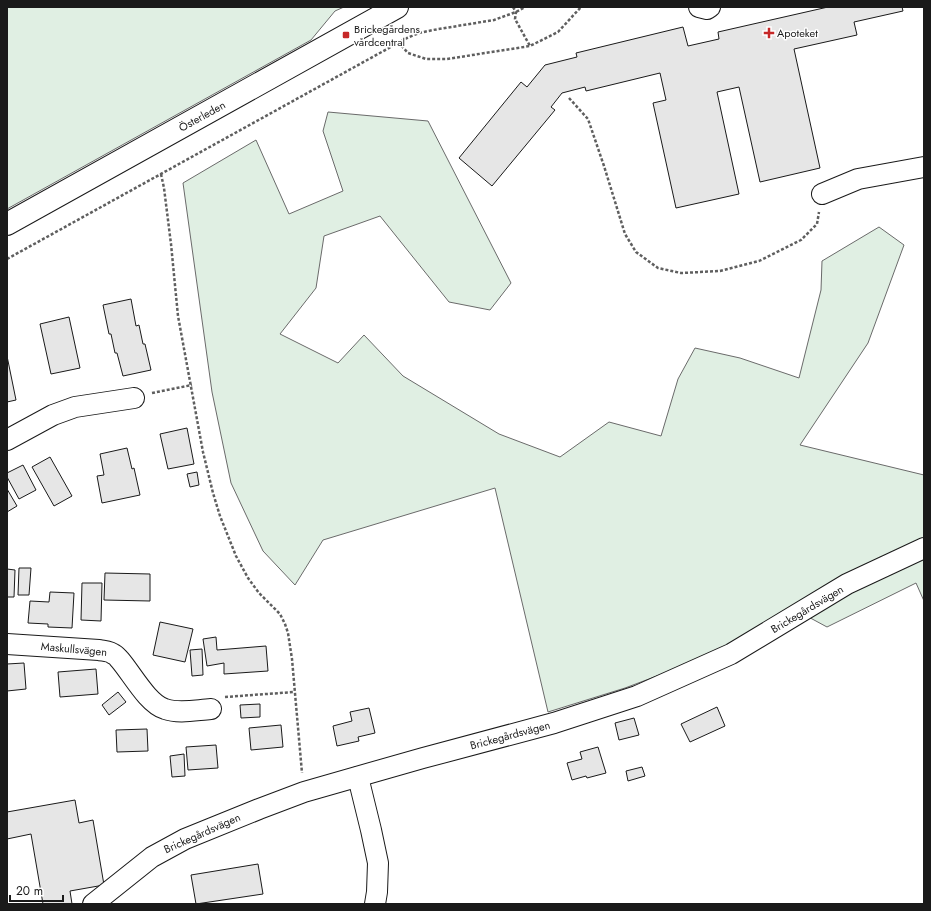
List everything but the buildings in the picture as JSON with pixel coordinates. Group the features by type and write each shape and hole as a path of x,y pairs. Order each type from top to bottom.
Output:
{"main road":[{"name":"Österleden","path":"7,224 396,7"}],"street":[{"path":"699,7 707,9 710,7"},
{"path":"822,194 858,179 924,167"},
{"path":"7,440 52,415 75,407 134,398"},
{"name":"Brickegårdsvägen","path":"93,904 152,857 185,839 304,792 554,723 637,696 731,654 847,584 924,548"},
{"name":"Maskullsvägen","path":"7,644 99,650 113,653 157,706 170,711 211,709"},
{"path":"358,777 378,863 375,904"}],"path":[{"path":"513,7 516,12 515,19 530,46"},
{"path":"7,259 398,42 420,33 494,20 525,7"},
{"path":"398,42 408,53 426,59 447,59 530,46 558,32 581,7"},
{"path":"569,98 588,119 625,234 636,252 658,268 681,273 720,272 759,261 801,240 817,224 822,194"},
{"path":"161,174 164,188 178,316 192,385 203,452 220,516 236,556 248,578 259,593 280,614 288,633 304,792"},
{"path":"134,398 192,385"},
{"path":"211,709 218,698 294,692"}],"green space":[{"path":"7,7 344,7 335,11 311,40 7,209"},
{"path":"328,112 428,121 511,283 490,310 449,302 380,216 324,236 316,288 280,334 338,363 364,335 403,376 499,434 560,457 609,422 661,436 678,379 695,348 740,358 799,378 821,290 822,261 879,227 904,245 868,343 800,445 924,475 924,601 916,583 827,627 790,607 710,656 625,688 548,712 495,488 323,540 295,585 263,551 231,483 212,392 183,183 256,140 289,214 343,191 323,131"}],"place":[{"name":"Apoteket","path":"769,33"},
{"name":"Brickegårdens vårdcentral","path":"346,35"}]}
